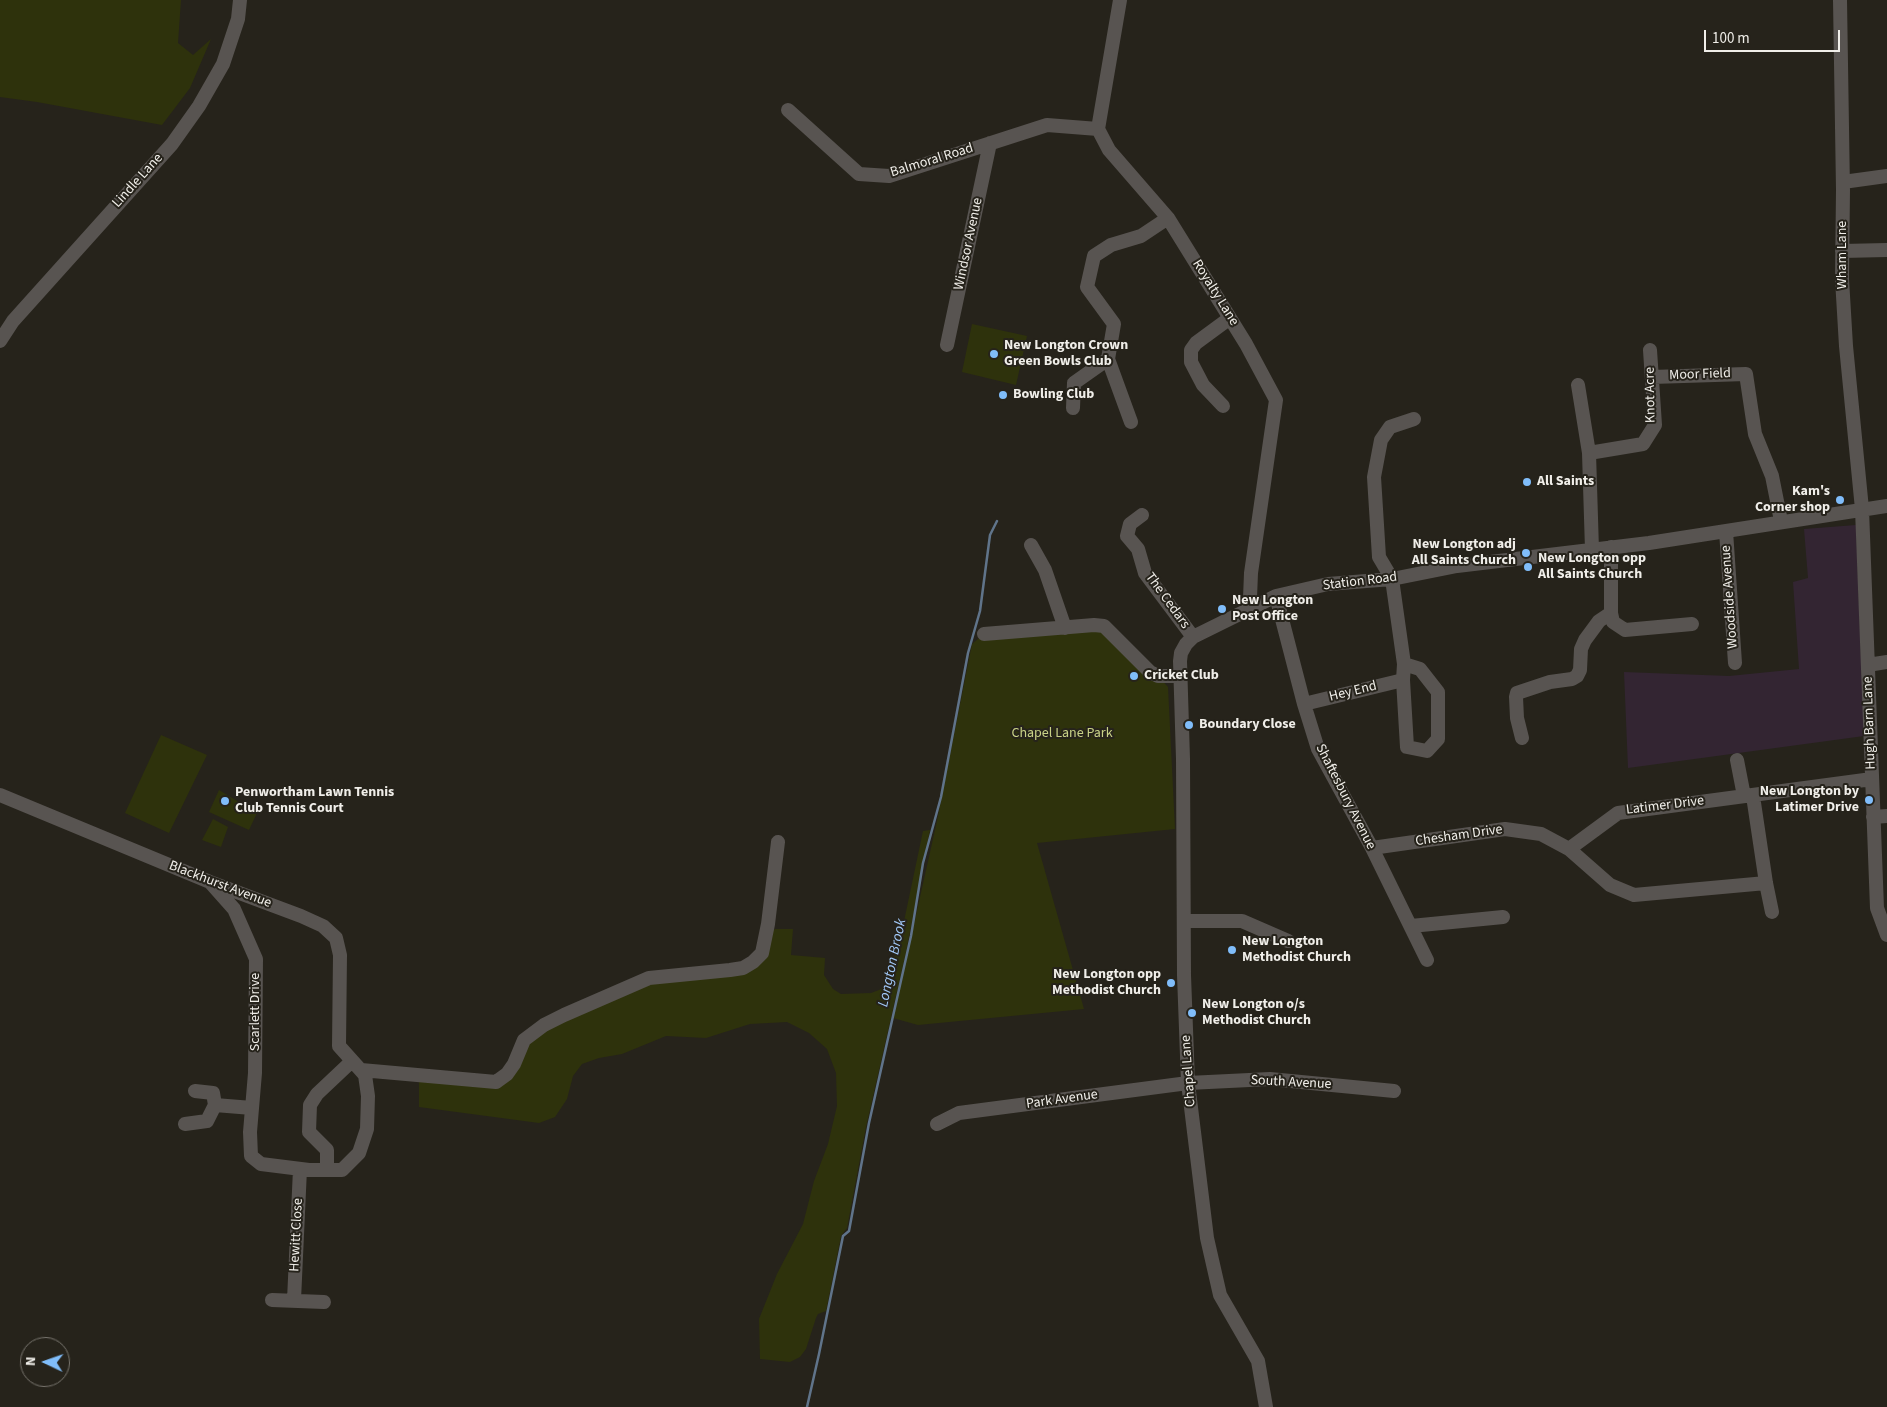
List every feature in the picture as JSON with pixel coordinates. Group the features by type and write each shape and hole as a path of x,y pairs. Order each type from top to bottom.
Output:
{"street":[{"name":"Lindle Lane","path":"0,341 13,321 172,144 199,106 223,64 238,18 240,0"},
{"path":"1098,129 1120,0"},
{"name":"Wham Lane","path":"1840,0 1843,182 1842,279 1846,346 1862,509"},
{"name":"Balmoral Road","path":"788,110 859,174 889,176 1047,125 1098,129"},
{"name":"Royalty Lane","path":"1098,129 1108,150 1168,218 1246,344 1276,400 1251,573 1250,598 1252,608"},
{"name":"Windsor Avenue","path":"947,345 990,143"},
{"path":"1843,182 1887,176"},
{"path":"1131,422 1108,359 1114,324 1087,287 1094,256 1112,245 1141,236 1168,218"},
{"path":"1842,251 1887,250"},
{"path":"1223,406 1203,385 1191,362 1191,350 1196,343 1230,318"},
{"name":"Knot Acre","path":"1589,453 1643,444 1655,425 1650,350"},
{"path":"1073,408 1074,383 1108,359"},
{"name":"Moor Field","path":"1652,377 1746,374 1755,434 1772,476 1781,521"},
{"path":"1578,385 1589,453 1592,550"},
{"path":"1404,664 1420,669 1438,692 1438,739 1427,751 1407,747 1403,680 1404,664 1392,579 1379,557 1374,477 1381,440 1390,427 1414,419"},
{"name":"Station Road","path":"1193,637 1276,596 1328,584 1392,579 1457,566 1649,543 1887,506"},
{"name":"Hugh Barn Lane","path":"1862,509 1872,779 1880,816 1877,908 1887,935"},
{"name":"The Cedars","path":"1142,515 1130,524 1128,536 1138,549 1145,572 1193,637"},
{"name":"Woodside Avenue","path":"1726,531 1735,663"},
{"path":"1032,545 1045,570 1065,628"},
{"path":"1612,547 1611,613 1613,622 1624,630 1692,624"},
{"name":"Shaftesbury Avenue","path":"1276,596 1304,704 1318,749 1372,848 1428,960"},
{"path":"1522,738 1517,718 1517,693 1550,682 1572,679 1577,676 1580,670 1581,650 1585,640 1599,622 1611,613"},
{"path":"984,634 1104,626 1150,672 1158,676 1180,676"},
{"name":"Chapel Lane","path":"1193,637 1181,653 1180,676 1183,759 1184,975 1188,1083 1207,1238 1220,1295 1258,1361 1266,1407"},
{"path":"1868,665 1887,662"},
{"name":"Hey End","path":"1304,704 1403,680"},
{"path":"1736,760 1748,796 1772,912"},
{"name":"Latimer Drive","path":"1569,849 1618,813 1872,779"},
{"name":"Blackhurst Avenue","path":"0,794 210,882 323,926 336,938 340,955 339,1046 356,1066"},
{"name":"Chesham Drive","path":"1372,848 1506,828 1541,834 1569,849 1610,885 1634,895 1766,883"},
{"path":"327,1170 327,1150 309,1132 310,1105 317,1094 356,1066 496,1082 507,1074 514,1064 524,1040 544,1025 564,1015 649,978 743,968 753,962 762,953 768,924 778,842"},
{"name":"Scarlett Drive","path":"210,882 234,909 256,959 255,1074 250,1132 252,1156 261,1164 300,1169"},
{"path":"1411,926 1503,917"},
{"path":"1184,922 1242,921 1288,941"},
{"path":"300,1169 342,1170 359,1153 367,1128 368,1096 365,1075 356,1066"},
{"name":"South Avenue","path":"1188,1083 1270,1079 1394,1091"},
{"name":"Park Avenue","path":"938,1124 959,1113 1188,1083"},
{"path":"185,1124 207,1121 215,1105 213,1093 195,1091"},
{"path":"215,1105 252,1108"},
{"name":"Hewitt Close","path":"294,1300 300,1169"},
{"path":"272,1300 324,1302"}],"shaded area":[{"path":"1856,525 1864,736 1628,768 1624,672 1729,676 1799,669 1793,582 1808,578 1804,529"}],"green space":[{"path":"0,0 181,0 178,43 193,55 211,39 190,88 162,125 0,97"},
{"name":"New Longton Crown Green Bowls Club","path":"972,324 1027,336 1016,385 962,372"},
{"name":"Chapel Lane Park","path":"1094,625 1158,676 1168,687 1175,829 1037,843 1084,1009 918,1025 893,1018 937,821 972,644 984,634"},
{"path":"161,735 207,755 169,833 125,813"},
{"name":"Penwortham Lawn Tennis Club Tennis Court","path":"219,790 257,813 249,830 209,812"},
{"path":"213,819 228,827 221,847 202,840"},
{"path":"930,830 906,952 866,1127 847,1228 841,1236 826,1311 818,1314 806,1349 800,1357 790,1362 760,1359 759,1319 777,1274 803,1224 814,1181 828,1144 837,1106 836,1073 827,1049 809,1033 787,1022 750,1024 706,1038 666,1036 622,1054 599,1058 582,1064 573,1076 567,1099 555,1117 539,1123 419,1107 419,1080 493,1085 529,1038 649,982 747,970 771,931 775,929 793,929 791,955 825,958 824,975 833,989 841,994 871,993 879,990 886,985 903,926 923,831"}],"waterway":[{"name":"Longton Brook","path":"807,1407 843,1236 849,1231 869,1123 911,936 923,863 941,797 968,653 980,611 990,535 997,521"}],"place":[{"name":"New Longton Crown Green Bowls Club","path":"994,354"},
{"name":"Bowling Club","path":"1003,395"},
{"name":"All Saints","path":"1527,482"},
{"name":"Kam's Corner shop","path":"1840,500"},
{"name":"New Longton adj All Saints Church","path":"1526,553"},
{"name":"New Longton opp All Saints Church","path":"1528,567"},
{"name":"New Longton Post Office","path":"1222,609"},
{"name":"Cricket Club","path":"1134,676"},
{"name":"Boundary Close","path":"1189,725"},
{"name":"New Longton by Latimer Drive","path":"1869,800"},
{"name":"Penwortham Lawn Tennis Club Tennis Court","path":"225,801"},
{"name":"New Longton Methodist Church","path":"1232,950"},
{"name":"New Longton opp Methodist Church","path":"1171,983"},
{"name":"New Longton o/s Methodist Church","path":"1192,1013"}]}
